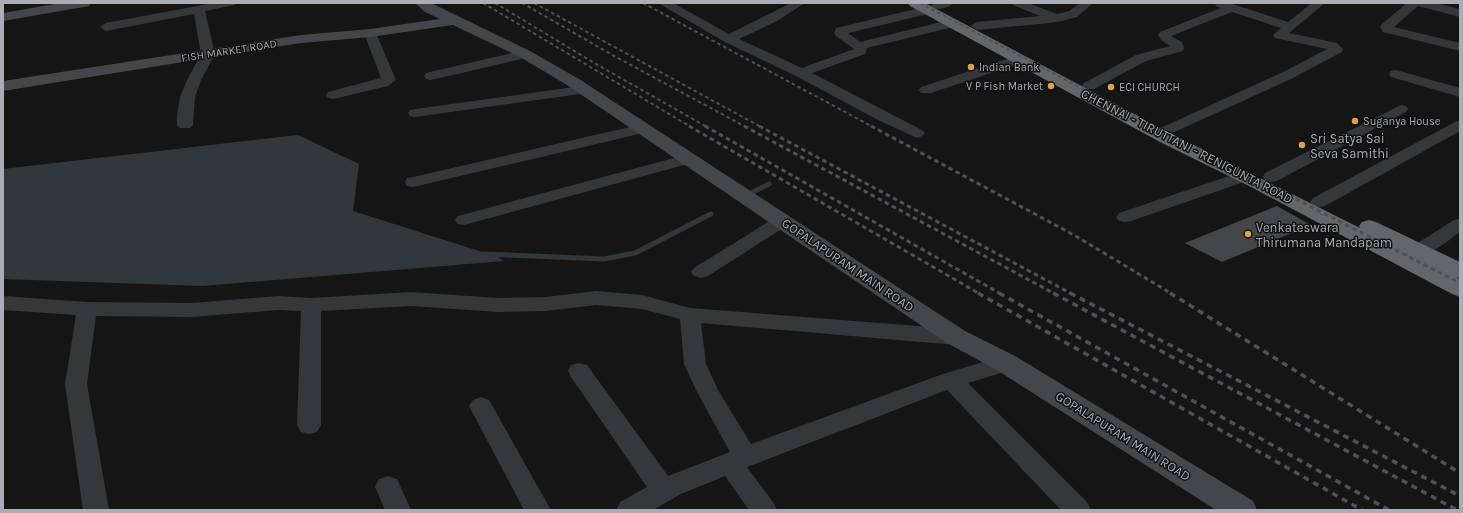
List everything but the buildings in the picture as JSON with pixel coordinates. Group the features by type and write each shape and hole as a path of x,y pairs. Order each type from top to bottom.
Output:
{"highway":[{"name":"CHENNAI - TIRUTTANI - RENIGUNTA ROAD","path":"932,5 953,23 1019,58 1166,132 1271,177 1460,271"},
{"name":"CHENNAI - TIRUTTANI - RENIGUNTA ROAD","path":"932,5 977,26 1089,86 1244,176 1460,289"}],"street":[{"path":"3,7 27,3"},
{"path":"3,12 53,3"},
{"path":"3,17 84,3"},
{"path":"106,27 231,3"},
{"name":"GOPALAPURAM MAIN ROAD","path":"422,3 430,9 525,54 572,82 956,337 1006,364 1242,510"},
{"path":"664,3 729,39 801,72 883,118 917,133"},
{"path":"729,39 773,18 799,3"},
{"path":"1017,3 1058,18"},
{"path":"977,26 1058,18 1073,14 1088,3"},
{"path":"1215,3 1290,27"},
{"path":"1166,132 1286,76 1337,50 1337,48 1332,46 1279,35 1318,3"},
{"path":"1414,3 1386,27 1386,29 1460,47"},
{"path":"1421,3 1460,13"},
{"path":"801,72 862,50 839,32 932,5"},
{"path":"1089,86 1140,58 1178,48 1177,45 1164,35 1166,33 1232,8"},
{"path":"184,125 183,111 185,103 197,74 208,54 199,9"},
{"name":"FISH MARKET ROAD","path":"3,86 301,39 370,33 455,21"},
{"path":"858,46 953,23"},
{"path":"333,95 383,83 389,80 370,33"},
{"path":"431,76 488,64 525,54"},
{"path":"926,90 1019,58"},
{"path":"1396,74 1460,93"},
{"path":"415,114 582,90"},
{"path":"1271,177 1401,108"},
{"path":"1319,202 1457,126"},
{"path":"413,182 643,129"},
{"path":"464,220 689,159"},
{"path":"1125,217 1244,176"},
{"path":"701,272 782,221"},
{"path":"1420,250 1460,224"},
{"path":"3,303 86,309 192,310 278,303 311,305 411,299 498,305 546,304 596,298 642,302 690,315 956,337"},
{"path":"309,425 311,305"},
{"path":"86,309 76,384 96,510"},
{"path":"690,315 695,364 738,460 764,510"},
{"path":"629,510 664,490 738,460 951,380 1006,364"},
{"path":"579,371 664,490"},
{"path":"951,380 1078,510"},
{"path":"481,406 538,510"},
{"path":"388,487 398,510"}],"shaded area":[{"path":"298,135 359,164 353,211 498,257 504,261 203,286 3,279 3,169"}],"waterway":[{"path":"753,192 769,184"},
{"path":"483,254 604,259 635,253 711,214"}],"railway":[{"path":"483,3 691,127"},
{"path":"495,3 596,64 707,127"},
{"path":"522,3 616,57 746,127"},
{"path":"534,3 761,127"},
{"path":"643,3 873,127"},
{"path":"920,3 1155,127"},
{"path":"689,126 980,294"},
{"path":"705,126 1001,294"},
{"path":"744,126 1055,294"},
{"path":"759,126 1072,294"},
{"path":"871,126 1074,235 1172,294"},
{"path":"1153,126 1460,283"},
{"path":"978,293 1362,510"},
{"path":"999,293 1389,510"},
{"path":"1053,293 1457,510"},
{"path":"1070,293 1460,496"},
{"path":"1170,293 1460,473"}],"place":[{"name":"Indian Bank","path":"971,67"},
{"name":"V P Fish Market","path":"1051,86"},
{"name":"ECI CHURCH","path":"1111,87"},
{"name":"Suganya House","path":"1355,121"},
{"name":"Sri Satya Sai Seva Samithi","path":"1302,145"},
{"name":"Venkateswara Thirumana Mandapam","path":"1248,234"}]}
